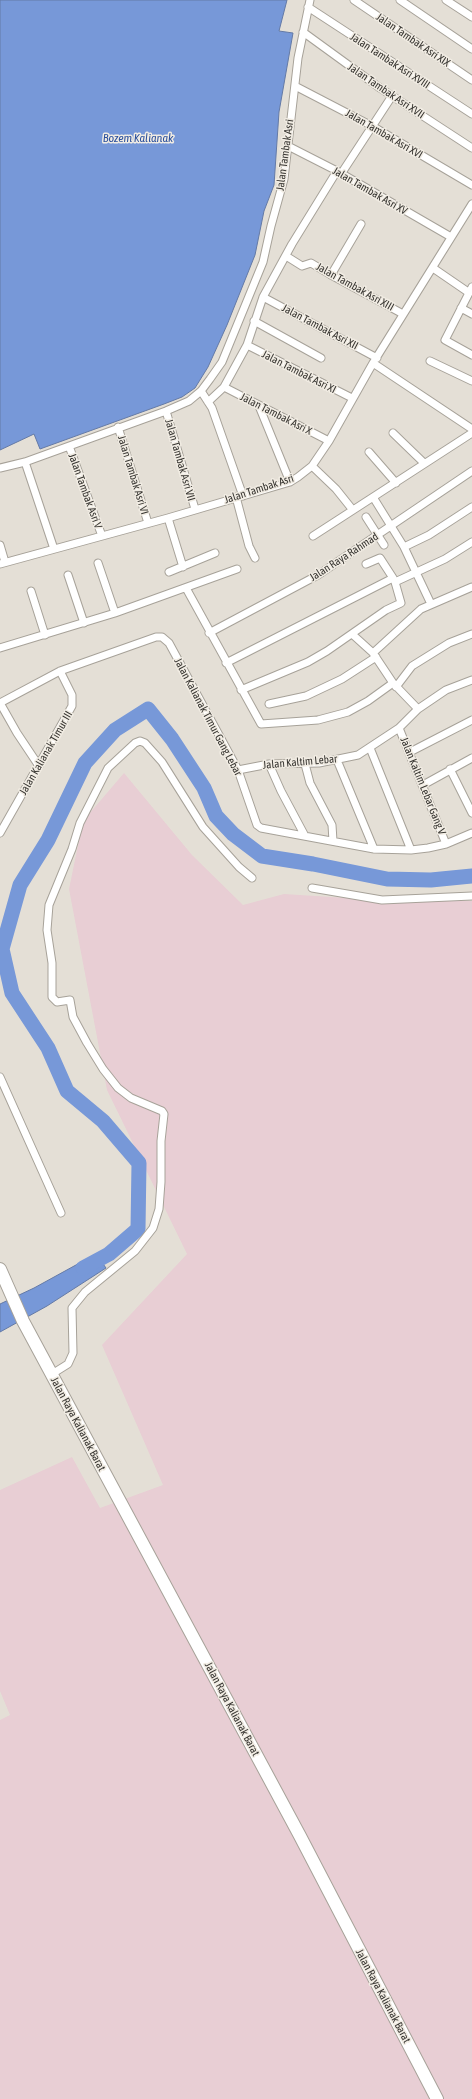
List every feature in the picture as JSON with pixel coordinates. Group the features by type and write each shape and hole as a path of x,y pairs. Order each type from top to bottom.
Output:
{"highway":[{"name":"Jalan Raya Kalianak Barat","path":"3,1279 23,1321 146,1553 300,1836 438,2099"}],"street":[{"name":"Jalan Tambak Asri XIX","path":"354,0 472,80"},
{"path":"400,0 472,49"},
{"path":"449,1 472,17"},
{"name":"Jalan Tambak Asri","path":"0,468 25,462 118,427 166,411 189,401 201,391 222,362 264,262 271,226 284,179 302,32 309,4"},
{"name":"Jalan Tambak Asri XVIII","path":"309,4 472,114"},
{"name":"Jalan Tambak Asri XVII","path":"302,32 392,96 472,148"},
{"name":"Jalan Tambak Asri XVI","path":"295,86 372,126 472,185"},
{"path":"208,402 224,387 247,345 263,297 286,256 339,173 392,96"},
{"name":"Jalan Tambak Asri XV","path":"288,146 339,173 451,237"},
{"name":"Jalan Tambak Asri","path":"3,563 168,518 290,482 312,466 329,441 352,398 403,314 472,204"},
{"path":"330,275 361,224"},
{"name":"Jalan Tambak Asri XIII","path":"286,256 302,266 311,262 330,275 403,314"},
{"path":"433,268 470,289 445,340 472,355"},
{"name":"Jalan Tambak Asri XII","path":"263,297 375,360 472,429"},
{"path":"461,308 472,314"},
{"path":"254,321 321,358"},
{"name":"Jalan Tambak Asri XI","path":"247,345 352,398"},
{"path":"430,361 472,380"},
{"name":"Jalan Tambak Asri X","path":"224,387 329,441"},
{"path":"201,391 208,402 239,496 249,546 255,558"},
{"path":"259,406 290,482"},
{"name":"Jalan Tambak Asri VII","path":"166,411 195,510"},
{"name":"Jalan Tambak Asri VI","path":"118,427 148,523"},
{"path":"394,433 424,463"},
{"path":"313,536 352,509 396,483 424,463 472,433"},
{"name":"Jalan Tambak Asri V","path":"68,446 102,536"},
{"path":"369,452 396,483"},
{"path":"25,462 54,549"},
{"path":"312,466 336,489 352,509"},
{"name":"Jalan Raya Rahmad","path":"210,633 318,575 472,471"},
{"path":"373,497 404,547 431,604"},
{"path":"404,547 429,535 472,507"},
{"path":"366,517 384,545"},
{"path":"168,518 183,567"},
{"path":"226,663 394,580 417,572 445,559 472,542"},
{"path":"0,545 3,563"},
{"path":"169,572 215,553"},
{"path":"241,690 308,662 386,610 401,603 394,580 380,558 366,564"},
{"path":"98,563 115,613"},
{"path":"0,648 115,613 237,569"},
{"path":"68,575 84,622"},
{"path":"269,704 306,696 342,679 375,655 421,609 472,586"},
{"path":"186,588 261,724 318,720 348,712 394,685 412,666 449,643 472,634"},
{"path":"31,591 45,635"},
{"path":"352,634 375,655 394,685 418,709"},
{"name":"Jalan Kalianak Timur Gang Lebar","path":"0,703 60,671 156,637 166,639 238,770 256,825 261,828 374,849 411,850 446,844 472,833"},
{"name":"Jalan Kalianak Timur III","path":"0,833 72,706 72,694 60,671"},
{"name":"Jalan Kaltim Lebar","path":"238,770 269,764 305,764 337,760 358,755 399,728 418,709 446,690 472,680"},
{"path":"0,703 17,734 39,766"},
{"path":"410,752 472,720"},
{"name":"Jalan Kaltim Lebar Gang V","path":"399,728 446,844"},
{"path":"52,1374 68,1364 73,1353 72,1308 85,1292 134,1251 153,1228 159,1202 161,1141 164,1114 162,1111 131,1098 118,1088 103,1069 83,1037 73,1017 70,1000 57,1002 52,997 52,963 46,930 49,905 72,849 80,823 108,768 135,743 140,741 146,742 162,762 203,827 239,867 252,878"},
{"path":"370,748 411,850"},
{"path":"423,785 472,758"},
{"path":"337,760 374,849"},
{"path":"269,764 281,792 305,836"},
{"path":"305,764 310,783 332,825 333,841"},
{"path":"450,769 469,798 472,813"},
{"path":"312,888 382,900 472,896"},
{"path":"0,1077 61,1213"}],"shaded area":[{"path":"124,773 192,855 243,905 284,894 379,900 472,901 472,2099 0,2099 0,1720 10,1715 0,1691 0,1490 72,1457 100,1508 163,1485 102,1345 187,1254 107,1090 69,889 83,821"}],"water":[{"name":"Bozem Kalianak","path":"0,0 287,0 279,31 293,33 279,112 274,185 264,211 255,255 227,325 208,367 195,388 182,397 40,449 34,434 0,450"},
{"path":"96,1254 106,1268 47,1306 0,1332 0,1304 34,1288"}],"waterway":[{"path":"83,1268 109,1254 138,1229 139,1163 103,1121 67,1091 48,1048 12,993 2,949 20,885 48,840 85,763 115,730 148,709 172,739 204,788 216,816 233,834 262,856 313,864 387,879 431,880 472,876"}]}
